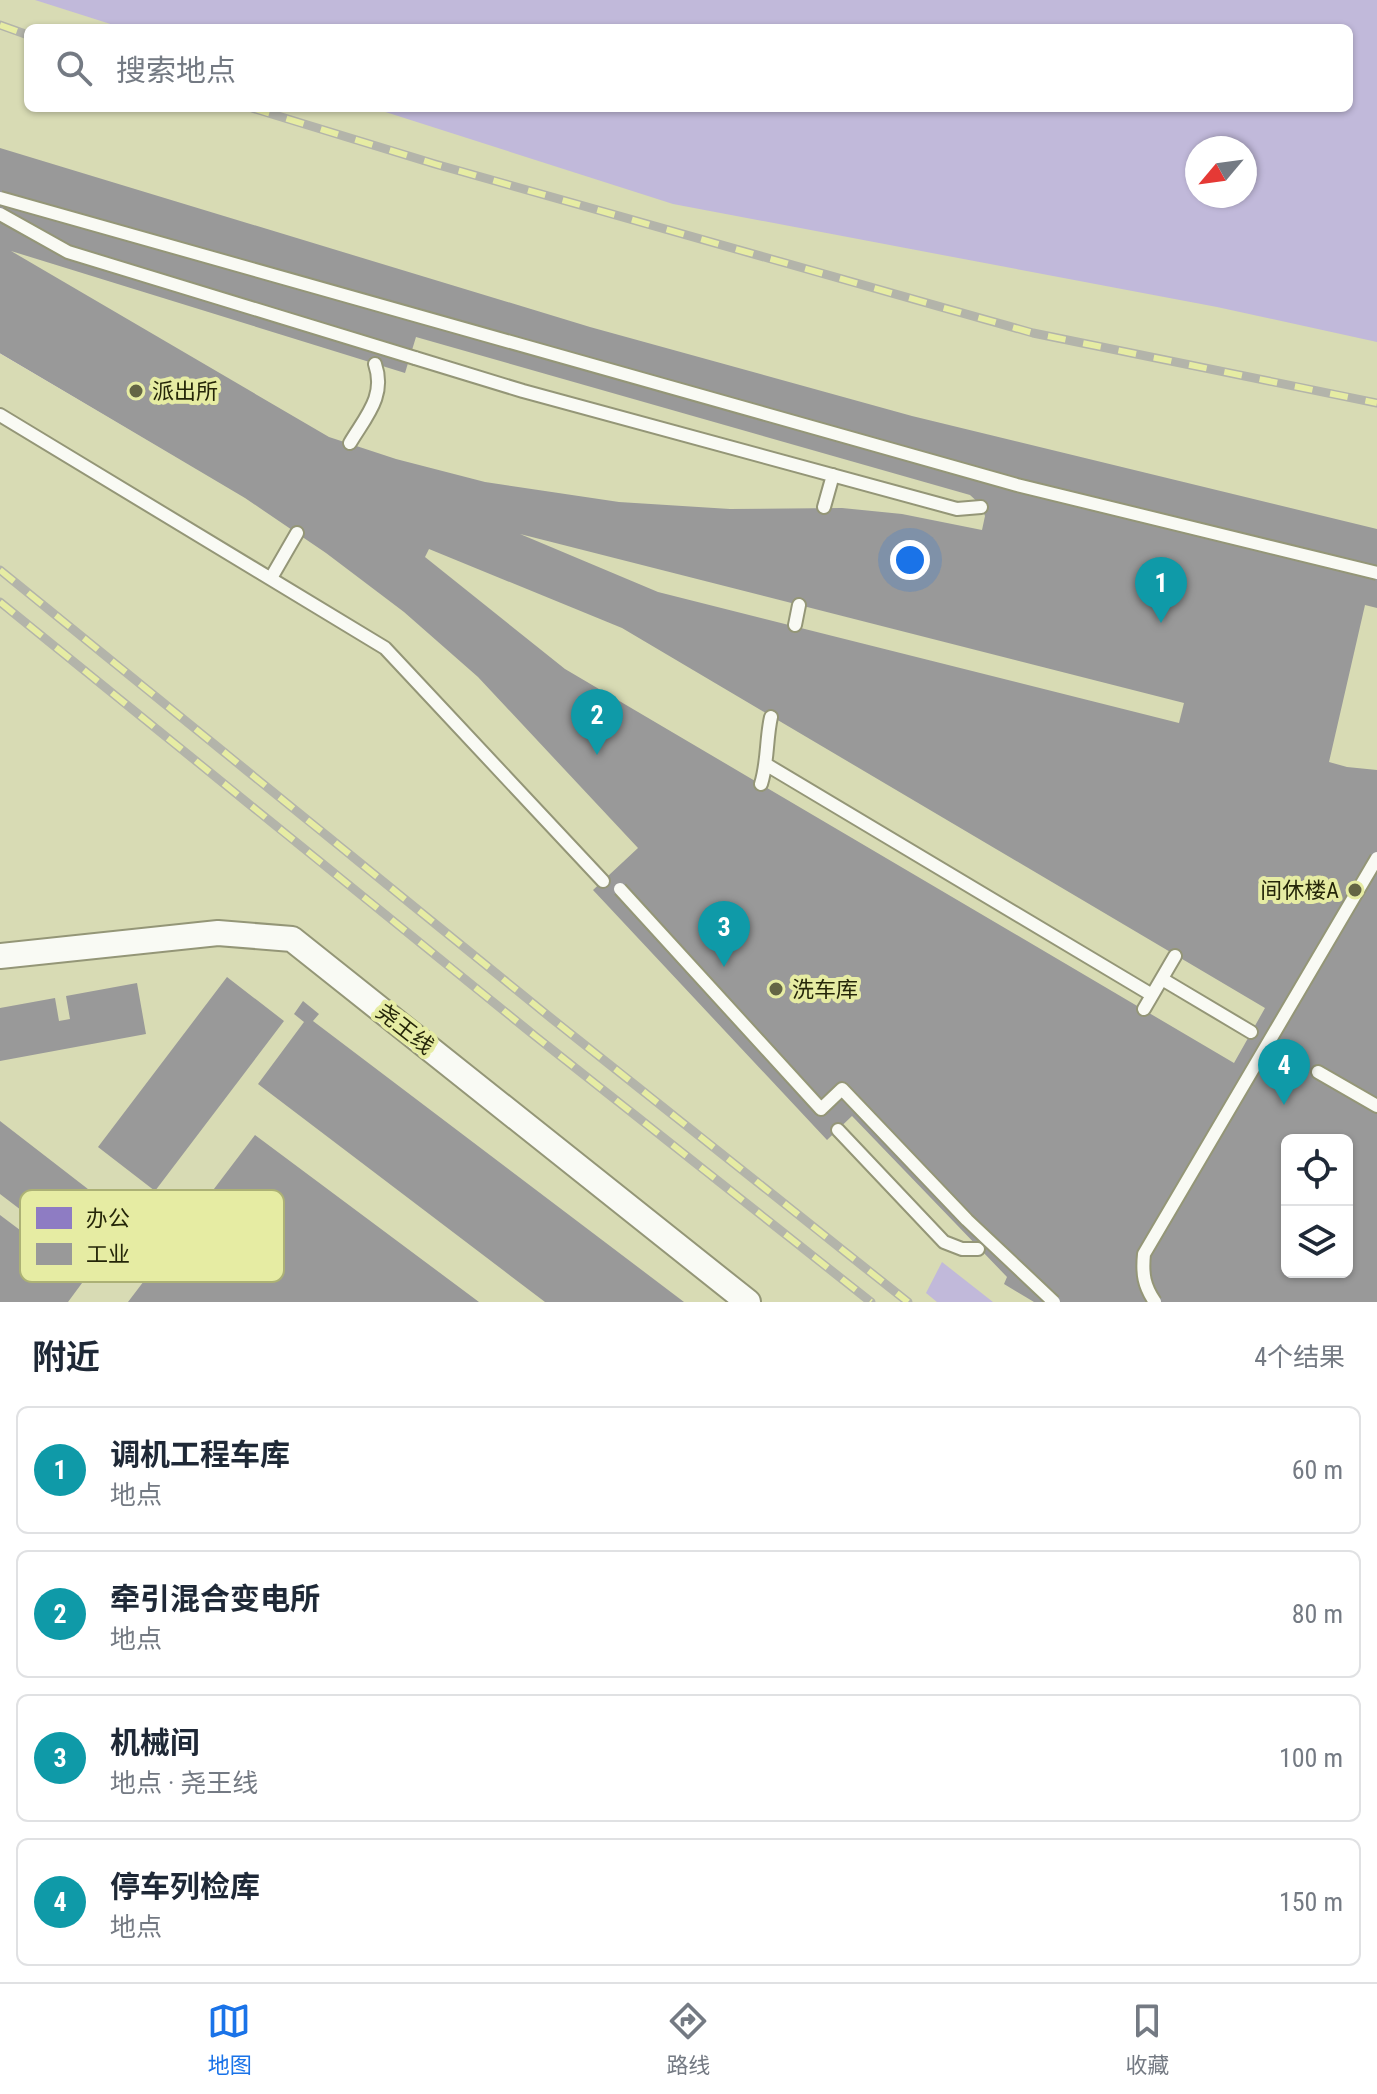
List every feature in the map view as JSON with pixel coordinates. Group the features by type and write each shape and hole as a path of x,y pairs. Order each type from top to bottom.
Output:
{"street":[{"name":"尧王线","path":"0,956 218,933 292,939 748,1302"}],"lane":[{"path":"0,198 1017,485 1377,573"},
{"path":"0,214 68,252 523,391 957,509 981,507"},
{"path":"350,443 377,398 380,387 375,364"},
{"path":"0,415 385,648 603,881"},
{"path":"824,507 833,475"},
{"path":"271,578 297,533"},
{"path":"795,625 799,605"},
{"path":"761,784 767,765 766,738 771,717"},
{"path":"767,765 1152,995"},
{"path":"1155,1302 1144,1280 1144,1254 1377,858"},
{"path":"620,889 821,1109 842,1089 967,1220 1054,1302"},
{"path":"1144,1009 1175,956"},
{"path":"1162,979 1251,1032"},
{"path":"1318,1072 1377,1106"},
{"path":"838,1130 944,1242 962,1249 978,1249"}],"shaded area":[{"path":"35,0 1377,0 1377,342 1217,307 673,204 386,112 1353,112 1353,24 110,24"},
{"path":"942,1262 993,1302 937,1302 926,1293"}],"building: 办公":[{"name":"派出所","path":"0,269 272,429 235,491 0,353"},
{"name":"间休楼A","path":"1304,821 1377,864 1377,915 1282,859"}],"building: 工业":[{"path":"0,148 590,327 912,416 1377,529 1377,608 1365,605 1329,762 1377,770 1377,1302 1034,1302 1004,1284 1007,1277 852,1116 827,1140 593,890 638,848 478,677 404,612 326,553 245,498 0,353","holes":["11,251 405,373 416,337 970,495 981,505 985,516 982,530 902,514 842,508 730,509 619,502 485,482 396,459 329,437","520,534 1184,703 1179,723 658,592","429,549 622,628 1265,1008 1234,1063 565,669 425,557"]},
{"path":"227,977 284,1021 156,1190 98,1147"},
{"path":"137,983 146,1034 0,1061 0,1008 55,998 59,1021 70,1019 66,996"},
{"path":"303,1001 319,1014 313,1021 684,1302 545,1302 258,1084 304,1022 294,1014"},
{"path":"0,1121 89,1190 20,1190 20,1209 0,1194"},
{"path":"255,1135 479,1302 128,1302 143,1282 284,1282 284,1190 213,1190"},
{"path":"0,1215 20,1230 20,1282 83,1282 68,1302 0,1302"}],"railway":[{"path":"0,25 24,34"},
{"path":"265,112 435,164 1033,333 1377,403"},
{"path":"0,570 551,1018 908,1302"},
{"path":"0,602 535,1036 871,1302"}],"place":[{"name":"派出所","path":"136,391"},
{"name":"调机工程车库","path":"1161,623"},
{"name":"牵引混合变电所","path":"597,755"},
{"name":"间休楼A","path":"1355,890"},
{"name":"机械间","path":"724,967"},
{"name":"洗车库","path":"776,989"},
{"name":"停车列检库","path":"1284,1105"}]}
